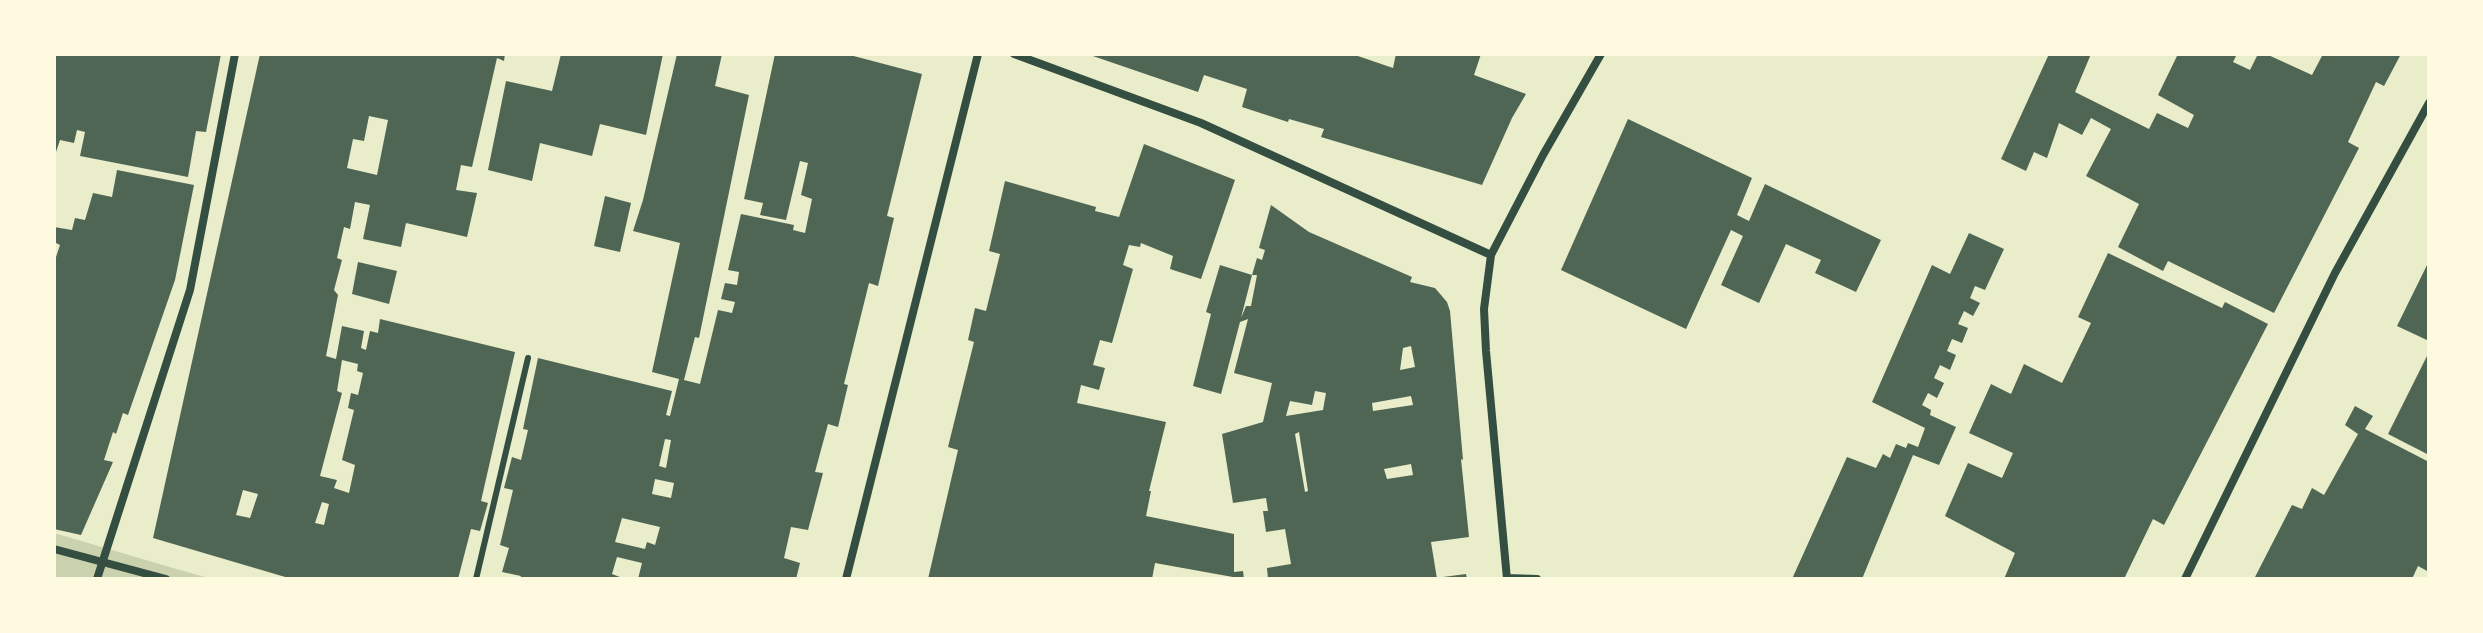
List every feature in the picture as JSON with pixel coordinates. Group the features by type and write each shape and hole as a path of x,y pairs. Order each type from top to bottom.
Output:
{"street":[{"path":"97,579 190,290 235,54"},
{"path":"846,579 978,54"},
{"path":"1014,54 1201,123 1491,255"},
{"path":"1537,579 1507,578 1484,309 1491,255 1601,54"},
{"path":"2185,579 2335,273 2429,103"},
{"path":"54,549 166,579"}],"lane":[{"path":"476,579 528,358"}],"green space":[{"path":"54,533 180,570 212,579 54,579"}],"building":[{"path":"54,54 221,54 206,132 196,131 188,177 80,156 85,132 77,130 74,143 60,140 54,158"},
{"path":"260,54 505,54 504,61 497,58 472,167 461,165 456,190 477,193 467,237 406,223 401,247 363,239 370,205 355,202 350,229 344,227 337,258 342,260 334,290 338,295 326,356 336,359 342,326 364,331 361,348 366,350 370,331 378,333 380,319 515,352 481,501 488,503 480,531 471,529 458,579 292,579 153,538","holes":["369,116 388,120 377,175 347,168 353,139 364,141","342,360 358,364 357,371 363,373 358,395 351,393 348,408 354,410 342,460 355,465 349,493 334,488 337,480 320,476 342,393 337,391","243,490 258,494 250,518 236,515","322,502 329,504 324,525 315,523"]},
{"path":"561,54 663,54 646,135 600,124 592,156 540,143 532,181 488,170 506,81 552,91"},
{"path":"677,54 722,54 715,86 749,95 699,338 695,337 684,380 700,384 718,310 732,313 735,302 721,299 725,283 737,285 739,272 728,270 741,214 794,225 793,230 805,233 812,199 801,195 808,163 800,161 786,220 760,215 763,203 744,199 775,54 846,54 922,74 887,216 894,218 878,286 869,283 844,384 848,385 838,427 828,424 815,472 823,473 808,530 791,527 784,558 800,563 796,579 638,579 642,563 617,557 612,574 625,579 520,579 521,576 502,572 509,548 500,545 513,490 504,488 512,457 521,460 528,430 523,429 538,358 672,391 666,415 670,416 679,379 652,372 680,243 633,231","holes":["665,439 671,440 666,468 659,466","655,479 674,483 671,498 652,494","622,518 660,527 655,545 647,542 645,549 615,542"]},
{"path":"1087,54 1352,54 1393,68 1396,54 1481,54 1474,75 1526,94 1482,185 1321,137 1324,129 1289,119 1288,122 1242,107 1247,89 1204,75 1198,92"},
{"path":"2049,54 2091,54 2075,92 2149,129 2157,113 2188,128 2194,115 2158,95 2178,54 2237,54 2233,62 2250,70 2258,54 2266,54 2312,75 2323,54 2401,54 2384,86 2376,82 2348,142 2359,148 2274,313 2168,261 2163,271 2118,247 2139,204 2086,176 2111,129 2091,118 2082,135 2059,123 2047,158 2034,152 2026,171 2001,159"},
{"path":"1628,119 1752,178 1737,215 1749,221 1765,184 1881,240 1856,292 1815,273 1821,260 1786,244 1759,303 1721,285 1743,236 1731,230 1686,329 1561,270"},
{"path":"1144,144 1235,180 1201,279 1170,269 1173,256 1141,243 1140,247 1129,245 1123,265 1133,269 1112,343 1100,340 1093,365 1105,368 1099,390 1081,385 1077,403 1166,422 1146,516 1234,534 1234,572 1243,571 1244,579 1155,563 1152,579 928,579 958,450 948,447 974,342 968,340 975,308 986,311 1000,254 989,251 1005,181 1096,207 1095,211 1119,217"},
{"path":"117,170 194,185 175,280 128,415 123,413 116,434 113,432 104,460 113,462 81,535 54,529 54,263 60,245 54,242 54,227 72,230 75,218 85,220 93,193 112,197"},
{"path":"605,196 631,203 620,252 594,246"},
{"path":"1271,205 1309,232 1412,277 1410,282 1435,288 1447,302 1469,537 1431,542 1437,579 1268,579 1267,568 1291,564 1285,529 1266,532 1263,511 1268,511 1266,498 1233,503 1222,434 1263,422 1272,383 1234,373 1248,319 1240,322 1221,394 1193,386 1211,314 1206,312 1220,265 1252,275 1257,258 1262,260 1265,250 1259,248","holes":["1252,275 1257,275 1251,306 1246,306 1241,318","1411,346 1415,367 1400,370 1403,348","1315,391 1326,393 1323,410 1286,416 1290,401 1312,405","1411,396 1413,405 1373,411 1372,403","1299,432 1308,491 1305,492 1295,434","1411,464 1413,475 1387,479 1384,469"]},
{"path":"1969,233 2004,249 1985,290 1975,286 1970,298 1980,303 1973,316 1964,311 1958,324 1968,328 1962,343 1952,339 1947,351 1956,355 1950,370 1940,365 1934,378 1944,383 1937,398 1928,393 1922,405 1931,410 1930,415 1956,427 1939,465 1913,455 1862,579 1792,579 1847,457 1876,468 1883,454 1890,458 1896,444 1906,448 1908,443 1918,447 1925,428 1872,402 1932,265 1950,274"},
{"path":"2108,253 2222,308 2225,302 2268,324 2164,525 2153,519 2124,579 2004,579 2015,553 1945,516 1968,463 2002,478 2013,453 1969,433 1991,384 2011,394 2024,364 2062,383 2091,323 2078,317"},
{"path":"2429,261 2429,341 2397,326"},
{"path":"358,262 397,271 389,304 352,294"},
{"path":"2429,352 2429,455 2388,434"},
{"path":"2355,406 2373,416 2365,429 2429,462 2429,572 2418,566 2412,579 2255,577 2292,505 2302,509 2312,488 2324,495 2358,434 2345,425"},
{"path":"1466,574 1467,579 1443,579 1443,577"}]}
